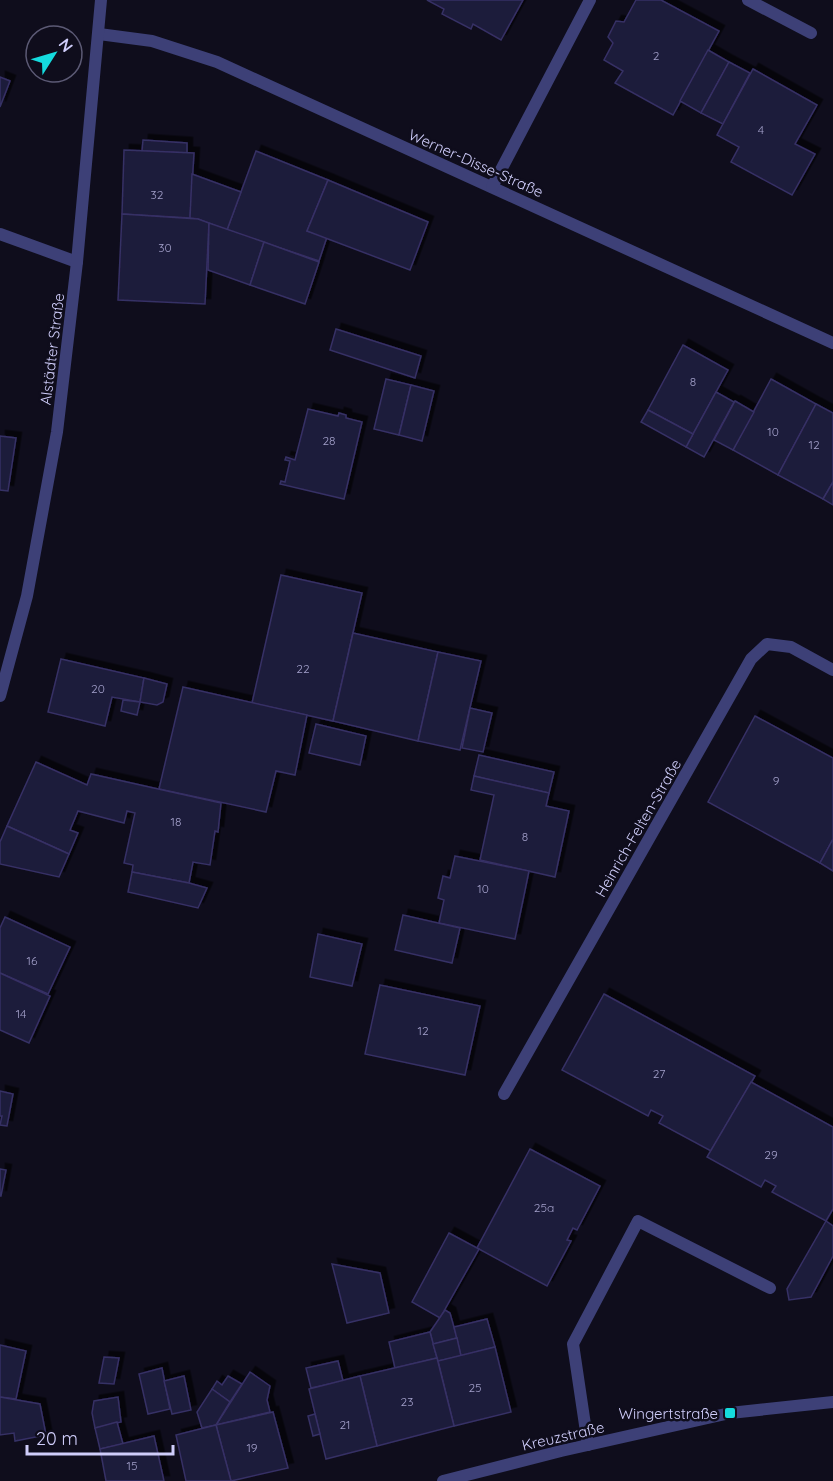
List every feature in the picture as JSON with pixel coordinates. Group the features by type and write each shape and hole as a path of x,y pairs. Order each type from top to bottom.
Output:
{"street":[{"name":"Alstädter Straße","path":"0,696 27,596 57,432 77,262 101,0"},
{"path":"492,187 590,0"},
{"path":"748,0 811,33"},
{"name":"Werner-Disse-Straße","path":"99,34 152,41 217,62 833,344"},
{"path":"0,234 77,262"},
{"name":"Heinrich-Felten-Straße","path":"504,1094 751,659 767,644 790,647 833,670"},
{"path":"588,1445 573,1344 638,1221 770,1288"},
{"name":"Kreuzstraße","path":"443,1481 730,1413 833,1402"}],"building":[{"path":"427,0 523,0 501,40 473,24 471,29 442,14 444,9"},
{"path":"636,0 661,0 719,31 673,115 615,83 623,71 604,60 613,43 608,37 616,21 624,22"},
{"path":"708,50 729,62 701,113 680,101"},
{"path":"729,62 750,73 723,124 701,113"},
{"path":"753,69 817,105 795,144 815,154 792,195 731,162 739,147 717,135"},
{"path":"0,77 10,81 0,107"},
{"path":"143,140 187,143 187,153 142,151"},
{"path":"124,150 194,153 190,218 122,214"},
{"path":"256,151 328,180 307,231 327,237 319,261 227,230"},
{"path":"192,174 241,192 227,230 190,218"},
{"path":"328,180 428,222 410,270 307,231"},
{"path":"122,214 198,219 209,223 205,304 118,300"},
{"path":"209,223 264,242 250,285 208,270"},
{"path":"264,242 319,262 305,304 250,285"},
{"path":"336,329 421,356 415,378 330,350"},
{"path":"683,345 728,370 693,434 648,410"},
{"path":"386,379 411,385 399,435 374,429"},
{"path":"771,379 816,404 778,475 733,450"},
{"path":"411,385 434,391 422,441 399,435"},
{"path":"716,392 734,402 704,457 686,447"},
{"path":"735,401 754,412 733,450 714,440"},
{"path":"816,404 833,413 833,482 823,499 778,475"},
{"path":"308,409 338,416 339,413 346,415 346,418 362,422 344,499 280,484 281,481 285,482 290,461 285,460 286,457 295,460"},
{"path":"648,410 693,434 686,447 641,422"},
{"path":"0,436 16,438 8,491 0,490"},
{"path":"833,482 833,505 823,499"},
{"path":"281,575 362,593 333,721 252,703"},
{"path":"353,633 438,652 418,741 333,721"},
{"path":"438,652 481,661 460,750 418,741"},
{"path":"61,659 144,678 140,702 112,697 105,726 48,712"},
{"path":"144,678 167,684 163,702 157,705 140,702"},
{"path":"183,687 307,715 295,775 276,771 266,812 159,789"},
{"path":"123,700 140,702 137,715 121,711"},
{"path":"470,708 492,713 483,752 462,748"},
{"path":"755,716 833,758 833,839 820,863 708,802"},
{"path":"316,724 366,736 360,765 309,753"},
{"path":"479,755 554,772 549,793 474,776"},
{"path":"36,762 87,785 91,774 221,803 218,832 215,831 210,865 193,862 189,883 132,872 133,865 124,863 135,813 127,811 124,823 78,811 70,830 78,833 69,854 7,826"},
{"path":"474,776 549,793 546,806 569,811 555,877 480,860 494,795 471,790"},
{"path":"7,826 69,854 59,877 0,864 0,842"},
{"path":"833,839 833,871 820,863"},
{"path":"455,856 529,871 515,939 439,923 444,900 438,898 443,876 450,878"},
{"path":"132,872 207,888 198,908 128,892"},
{"path":"403,915 460,928 452,963 395,950"},
{"path":"5,917 70,947 48,994 0,973 0,928"},
{"path":"318,934 362,944 352,986 310,977"},
{"path":"0,973 50,996 29,1043 0,1030"},
{"path":"380,985 480,1006 465,1075 365,1054"},
{"path":"604,994 755,1076 711,1151 659,1123 663,1116 651,1110 648,1116 562,1070"},
{"path":"751,1082 833,1127 833,1209 826,1221 772,1192 776,1186 765,1180 761,1187 707,1157"},
{"path":"0,1091 13,1094 7,1126 0,1125 2,1116 0,1116"},
{"path":"530,1149 600,1186 577,1230 573,1228 567,1240 571,1241 547,1286 477,1248"},
{"path":"0,1169 6,1170 1,1196 0,1196"},
{"path":"826,1221 833,1226 833,1256 811,1297 789,1300 787,1289"},
{"path":"449,1233 479,1249 440,1318 412,1302"},
{"path":"332,1264 380,1273 389,1313 347,1323"},
{"path":"445,1310 450,1313 457,1338 433,1344 430,1332"},
{"path":"487,1319 495,1347 461,1356 454,1327"},
{"path":"430,1332 437,1358 395,1368 389,1342"},
{"path":"457,1338 461,1356 438,1361 433,1344"},
{"path":"0,1345 26,1351 16,1399 0,1397"},
{"path":"495,1347 511,1412 454,1426 438,1361"},
{"path":"104,1357 119,1358 114,1384 99,1383"},
{"path":"437,1358 454,1426 377,1446 360,1376"},
{"path":"338,1361 343,1381 311,1388 306,1368"},
{"path":"162,1368 170,1409 148,1414 139,1374"},
{"path":"250,1372 270,1386 267,1400 270,1412 216,1425"},
{"path":"184,1376 191,1410 172,1414 164,1381"},
{"path":"228,1376 242,1384 230,1402 212,1389 217,1381 222,1385"},
{"path":"360,1376 377,1446 326,1459 309,1389"},
{"path":"212,1389 230,1402 216,1425 202,1428 197,1412"},
{"path":"0,1397 40,1404 46,1435 15,1441 14,1433 0,1435"},
{"path":"118,1397 121,1422 95,1428 92,1413 94,1401"},
{"path":"273,1412 288,1468 231,1481 216,1425"},
{"path":"315,1414 320,1434 313,1436 308,1416"},
{"path":"117,1422 123,1444 100,1449 95,1428"},
{"path":"216,1425 231,1481 186,1481 176,1435"},
{"path":"154,1436 164,1481 106,1481 100,1449"}],"place":[{"name":"Wingertstraße","path":"730,1413"}]}
